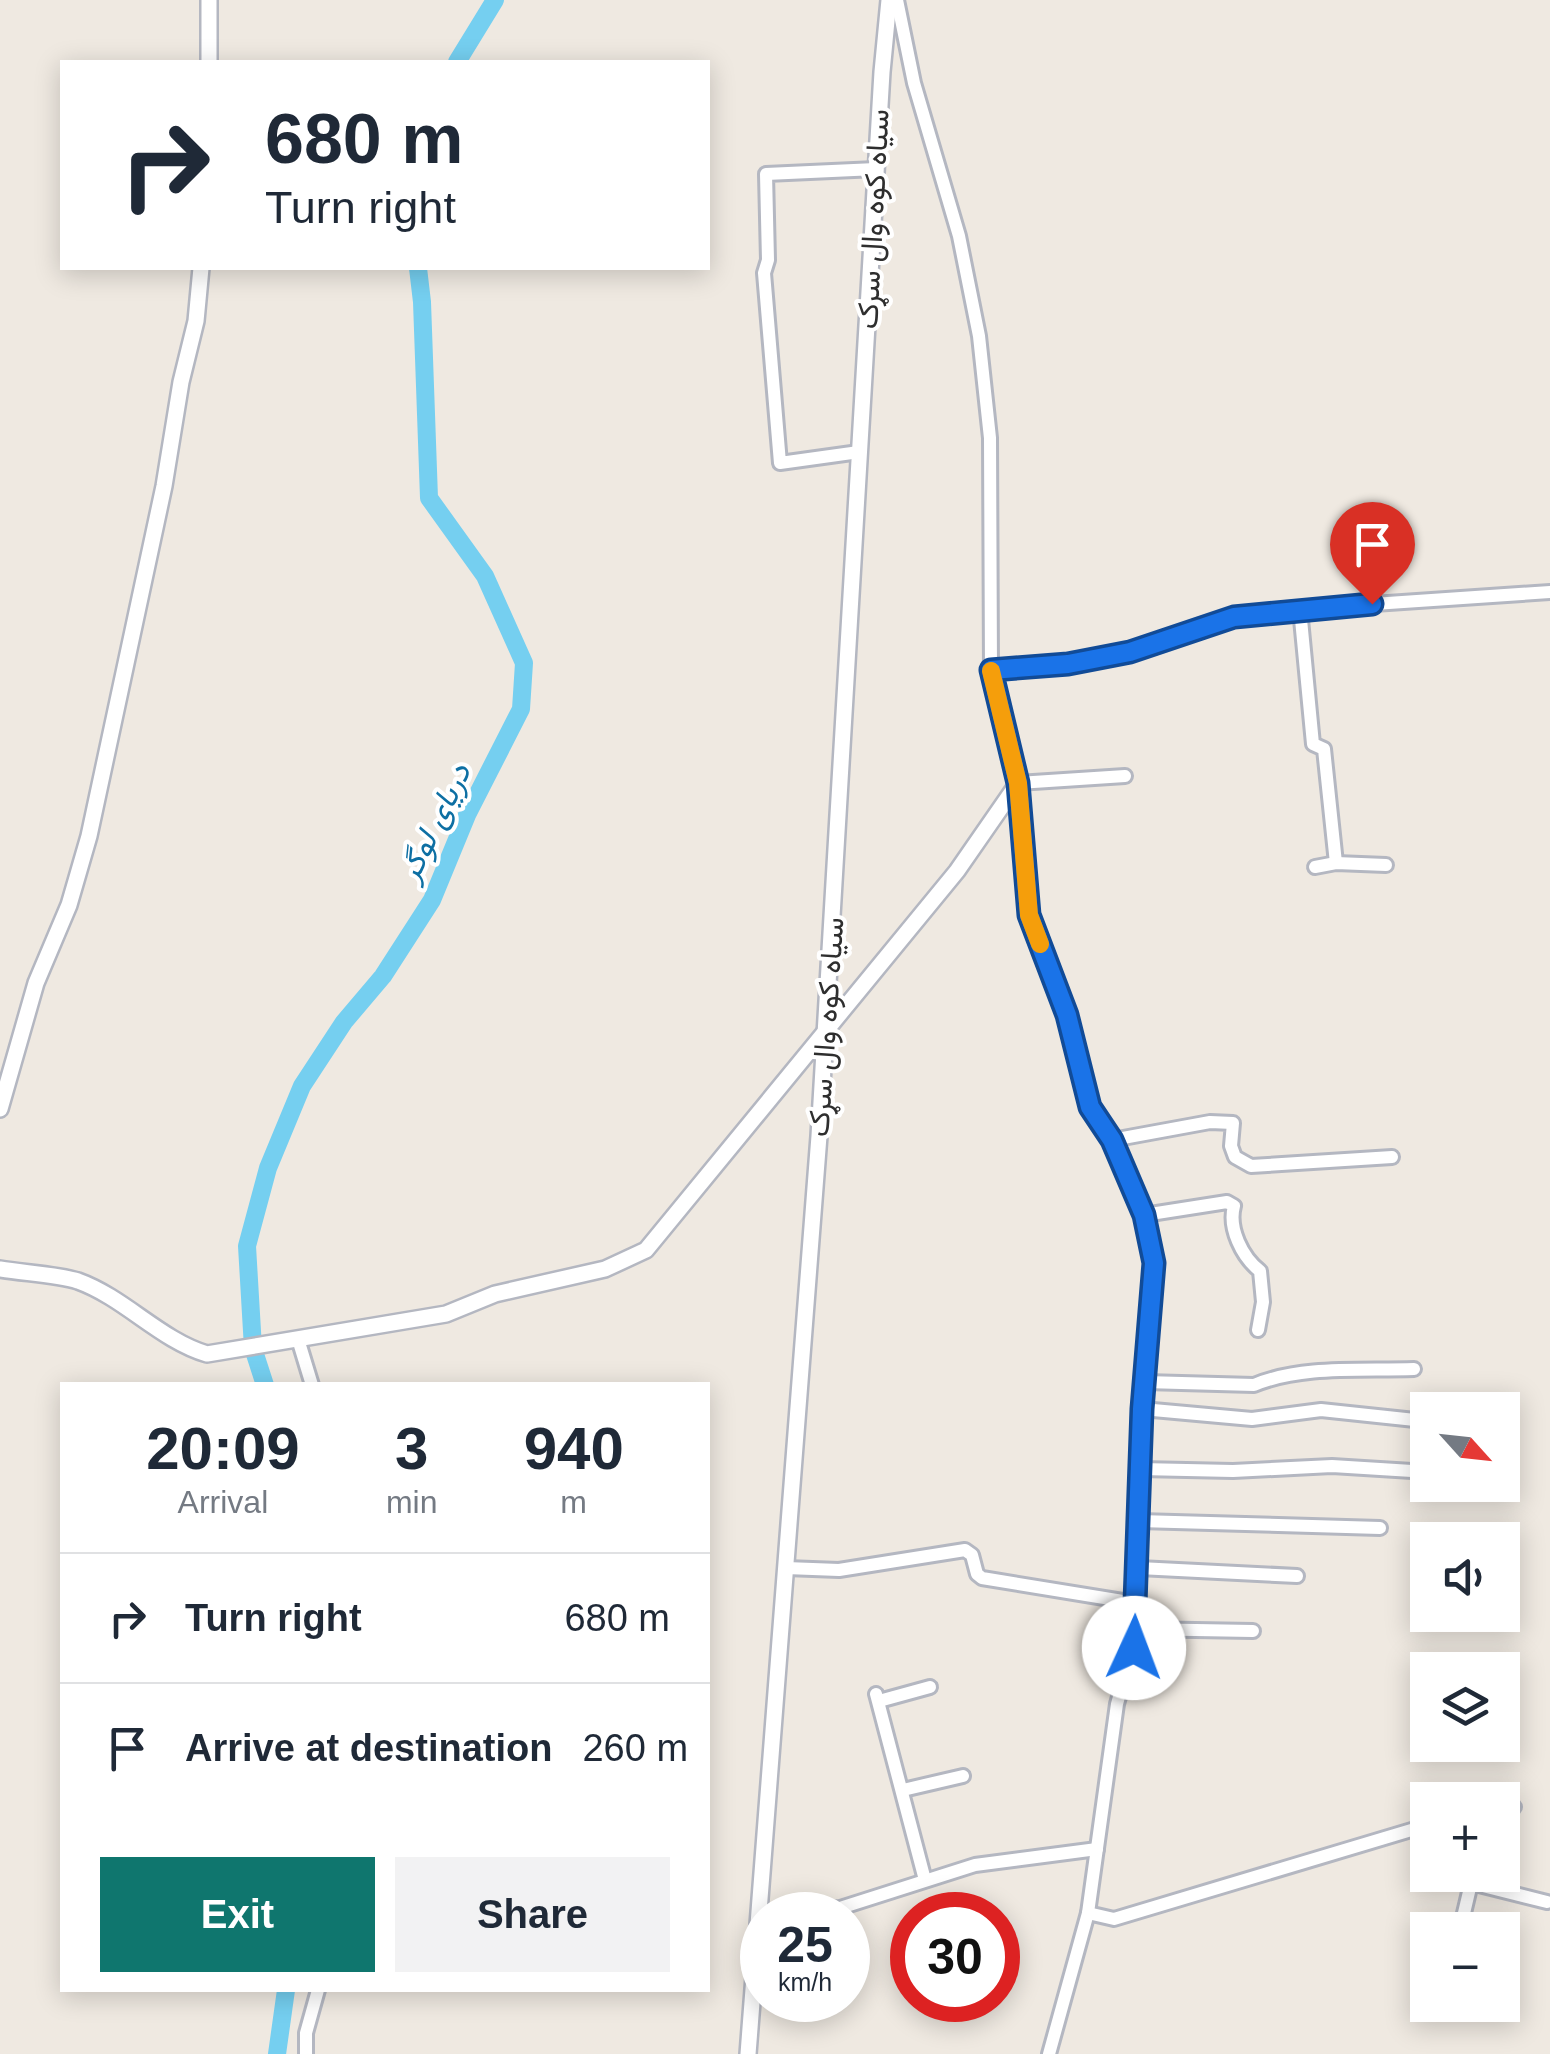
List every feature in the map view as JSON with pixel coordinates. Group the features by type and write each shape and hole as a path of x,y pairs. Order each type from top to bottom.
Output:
{"street":[{"path":"209,0 209,60"},
{"name":"سیاه کوه وال سړک","path":"766,1892 889,0"},
{"path":"897,0 914,83 959,236 979,336 990,438 991,670 1018,783 1029,915 1067,1015 1090,1107 1112,1140 1144,1215 1154,1263 1142,1409 1135,1603 1138,1629 1117,1704 1088,1913 1049,2054"},
{"path":"859,452 780,463 764,273 768,260 766,174 876,168"},
{"path":"0,1109 36,983 69,905 89,836 164,486 181,382 196,321 200,270"},
{"path":"991,670 1068,664 1130,652 1234,617 1550,592"},
{"path":"1300,609 1314,744 1324,750 1336,863"},
{"path":"1018,783 1125,776"},
{"path":"0,1269 74,1280 136,1312 188,1348 207,1354 446,1314 495,1294 604,1269 646,1250 958,871 1018,783"},
{"path":"1315,868 1336,863 1386,865"},
{"path":"1112,1140 1210,1122 1234,1124 1231,1146 1235,1158 1251,1166 1392,1157"},
{"path":"1144,1215 1227,1202 1234,1206 1231,1218 1247,1261 1260,1270 1263,1302 1258,1330"},
{"path":"298,1339 311,1382"},
{"path":"1146,1382 1254,1384 1310,1373 1414,1369"},
{"path":"1142,1409 1252,1419 1321,1410 1410,1420"},
{"path":"1140,1469 1233,1471 1332,1466 1410,1471"},
{"path":"1139,1521 1380,1528"},
{"path":"786,1568 839,1570 965,1550 972,1555 976,1574 982,1578 1135,1603"},
{"path":"1138,1568 1297,1576"},
{"path":"1138,1629 1253,1631"},
{"path":"925,1880 878,1698 930,1687"},
{"path":"902,1790 963,1776"},
{"path":"1088,1913 1114,1919 1410,1830"},
{"path":"870,1898 975,1865 1097,1849"},
{"path":"1514,1892 1546,1902"},
{"path":"306,2054 306,2034 317,1992"},
{"name":"سیاه کوه وال سړک","path":"748,2054 752,2022"}],"waterway":[{"name":"دریای لوگر","path":"458,60 495,0"},
{"name":"دریای لوگر","path":"264,1382 253,1348 247,1246 268,1168 302,1086 344,1022 383,976 432,900 467,815 521,709 524,663 485,576 429,498 418,270"},
{"name":"دریای لوگر","path":"277,2054 286,1992"}],"slow traffic":[{"path":"991,671 1018,783 1029,915 1040,944"}],"route":[{"path":"1134,1648 1138,1629 1135,1603 1142,1409 1154,1263 1144,1215 1112,1140 1090,1107 1067,1015 1029,915 1018,783 991,670 1068,664 1130,652 1234,617 1372,604"}]}
